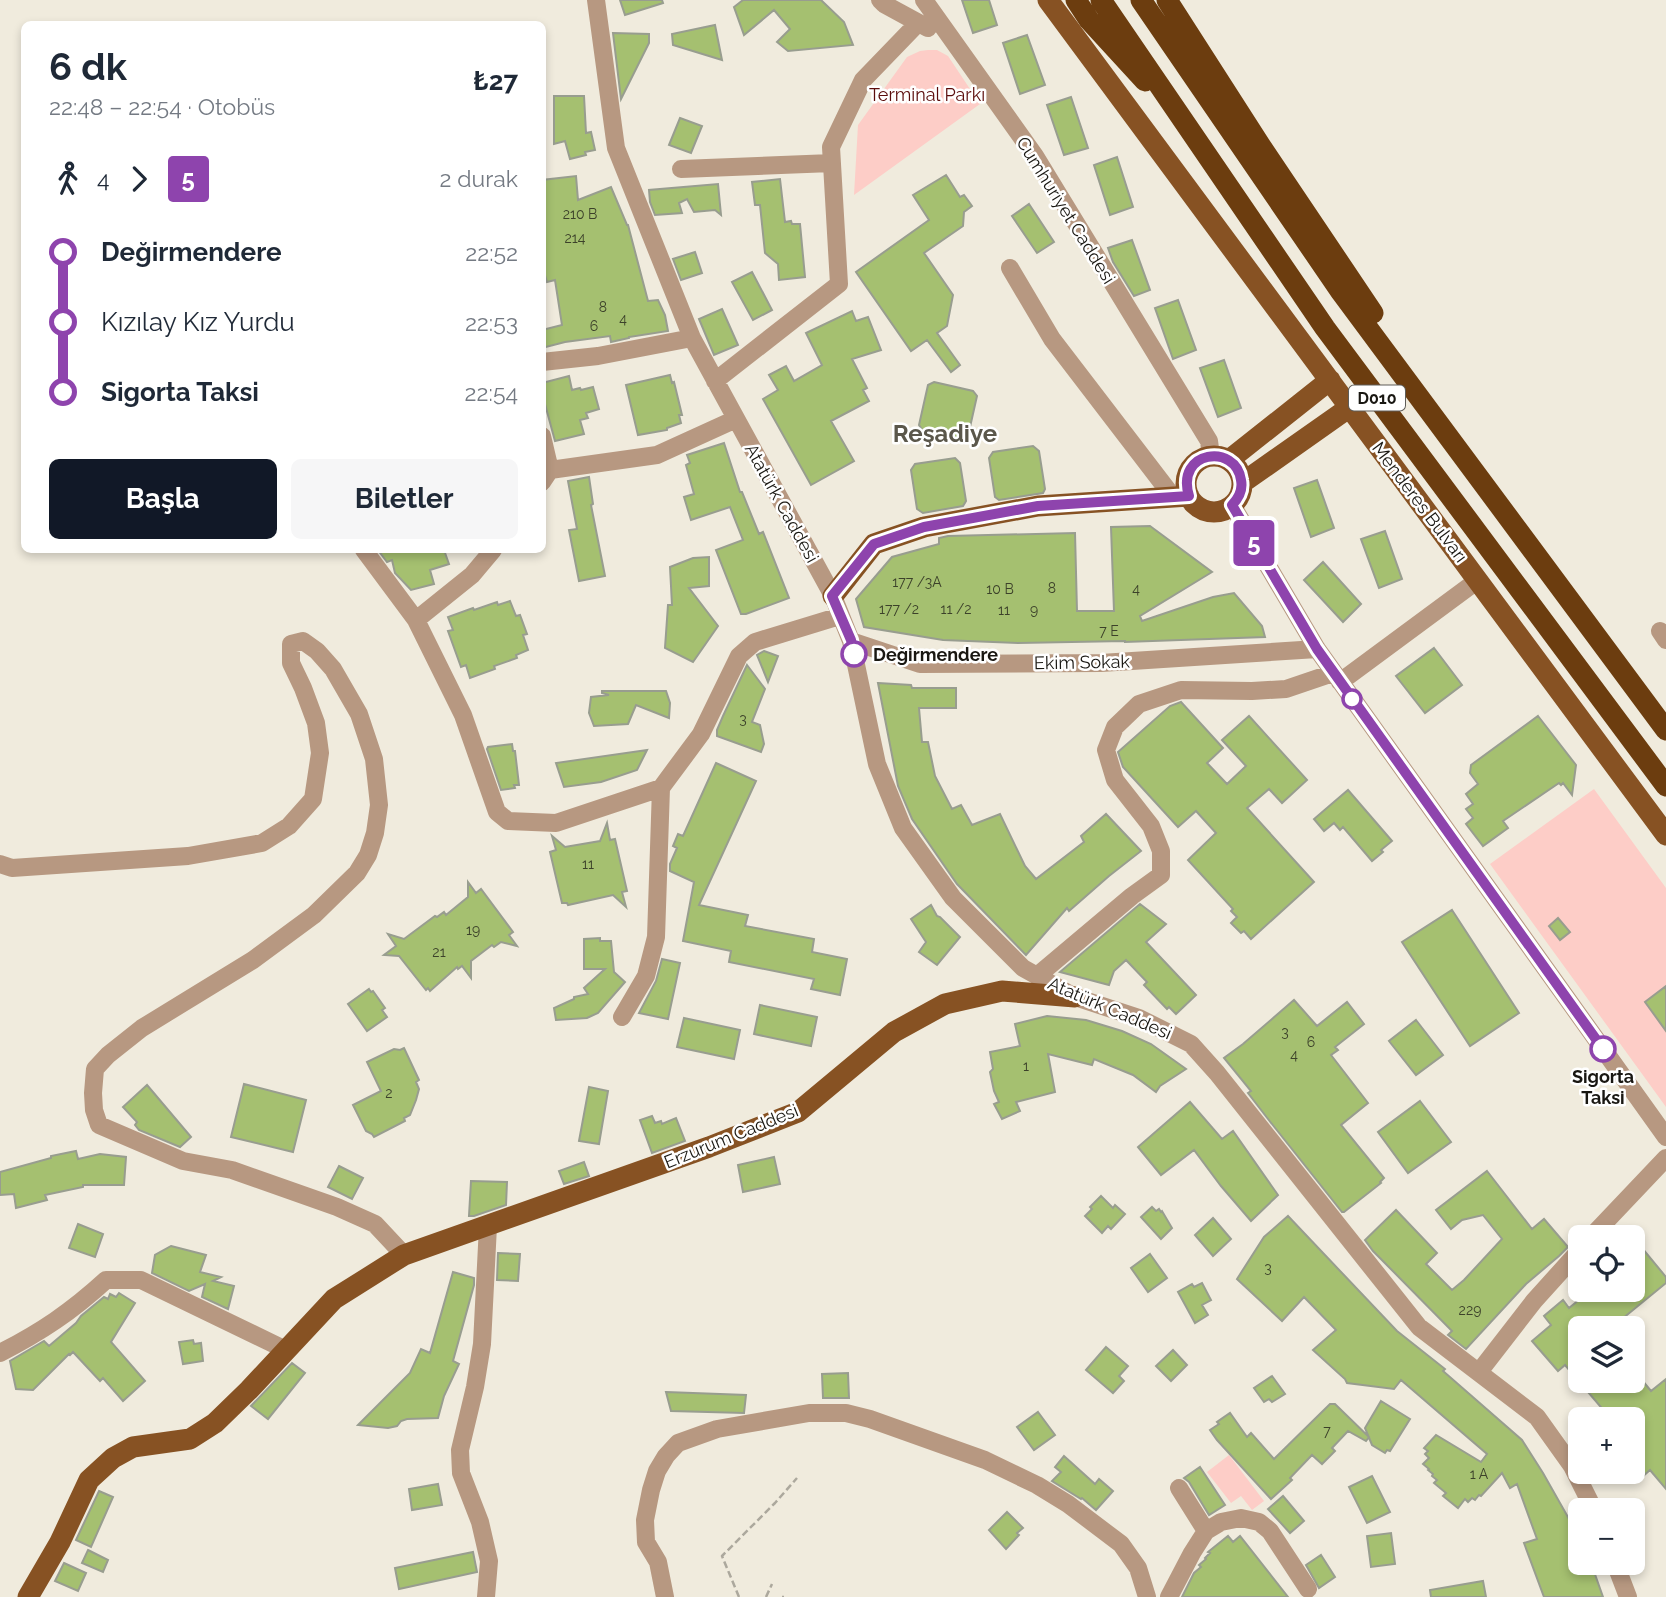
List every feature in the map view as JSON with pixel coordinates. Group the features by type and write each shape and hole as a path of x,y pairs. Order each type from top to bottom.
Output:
{"highway":[{"path":"1076,0 1089,20 1124,60 1180,116"},
{"name":"D010","path":"1101,0 1325,328 1666,786"},
{"name":"D010","path":"1142,0 1341,292 1666,730"},
{"path":"1167,0 1388,337 1408,383"}],"main road":[{"name":"Menderes Bulvarı","path":"1048,0 1666,835"},
{"path":"1181,497 1186,488 1189,470 1195,463 1203,458 1220,458 1331,380"},
{"path":"836,606 874,544 924,527 1038,506 1181,497 1200,509 1217,512 1238,499 1242,483 1350,407"},
{"name":"Cumhuriyet Caddesi","path":"1220,458 1236,466 1242,483"},
{"name":"Erzurum Caddesi","path":"28,1597 60,1542 89,1480 113,1458 134,1447 190,1439 215,1423 249,1391 334,1299 404,1255 709,1147 798,1112 894,1032 945,1004 1002,991 1075,997"}],"street":[{"name":"Atatürk Caddesi","path":"596,0 615,149 692,338 836,606 851,640 877,764 903,828 953,898 1023,968 1075,997 1139,1018 1191,1044 1419,1327 1537,1417 1572,1466 1588,1498"},
{"name":"Cumhuriyet Caddesi","path":"880,0 955,43 1035,156 1220,458"},
{"path":"924,0 955,43"},
{"path":"715,381 839,284 831,147 863,79 918,23"},
{"path":"681,169 832,163"},
{"path":"1010,268 1052,339 1181,497"},
{"path":"546,362 598,356 692,338"},
{"path":"546,476 657,455 736,419"},
{"path":"1232,505 1317,649 1666,1137"},
{"path":"366,553 416,620 463,715 497,812 508,821 556,823 662,788"},
{"path":"416,620 472,575 490,553"},
{"path":"1037,976 1161,875 1161,851 1151,826 1115,780 1105,750 1115,727 1139,704 1181,690 1252,691 1286,688 1337,678 1478,580"},
{"path":"622,1017 646,976 656,937 662,788 701,734 739,656 755,642 836,606"},
{"name":"Ekim Sokak","path":"851,640 920,664 1101,663 1317,649"},
{"path":"0,864 12,868 188,856 262,843 289,826 313,799 320,752 316,723 291,663 291,644 303,641 317,651 333,669 359,714 374,759 379,806 368,855 357,873 314,915 253,961 142,1028 108,1055 96,1069 94,1110 99,1125 183,1161 232,1170 337,1207 375,1224 404,1255"},
{"path":"1602,1225 1666,1158"},
{"path":"486,1597 489,1561 480,1522 461,1473 460,1450 482,1344 488,1226"},
{"path":"1479,1372 1534,1301 1568,1263"},
{"path":"0,1353 37,1334 81,1303 106,1280 141,1280 286,1350"},
{"path":"665,1597 658,1562 646,1542 645,1520 657,1471 678,1443 717,1429 809,1413 846,1413 985,1460 1037,1485 1068,1504 1121,1544 1138,1568 1147,1597"},
{"path":"1179,1488 1206,1531"},
{"path":"1170,1597 1206,1531 1222,1522 1241,1518 1259,1522 1270,1531 1308,1588"},
{"path":"1620,1575 1628,1597"}],"path":[{"path":"739,1597 722,1556 797,1478"},
{"path":"766,1597 772,1584"}],"green space":[{"name":"Terminal Parkı","path":"937,50 948,56 980,104 854,195 858,125 907,57"},
{"path":"1594,789 1666,888 1666,1107 1490,864"},
{"path":"1229,1455 1264,1501 1252,1510 1241,1496 1231,1503 1207,1472"}],"building":[{"path":"620,0 662,0 663,3 625,15"},
{"path":"743,0 821,0 844,22 853,45 788,51 777,42 790,29 774,10 744,35 734,7"},
{"path":"962,0 989,0 997,25 973,33"},
{"path":"715,25 722,60 673,45 672,34"},
{"path":"613,33 649,34 649,43 621,99"},
{"path":"1027,35 1045,85 1020,94 1003,43"},
{"path":"554,96 584,96 586,133 591,132 595,150 570,159 565,141 554,144"},
{"path":"1071,97 1088,148 1064,155 1047,105"},
{"path":"680,118 702,126 691,153 669,145"},
{"path":"1117,157 1133,207 1110,215 1094,165"},
{"path":"946,175 960,197 964,195 972,206 964,212 963,226 924,253 953,295 947,326 937,333 960,365 951,372 927,340 911,351 856,272 929,220 913,195"},
{"path":"576,176 578,200 611,187 628,225 648,301 658,300 668,331 611,342 610,336 546,347 546,329 562,325 555,280 547,282 546,279 546,180"},
{"path":"780,179 785,222 800,224 805,277 779,280 778,264 765,253 760,205 755,205 752,182"},
{"path":"718,184 721,215 715,210 694,212 687,199 679,203 682,213 655,215 650,202 649,190"},
{"path":"1029,204 1054,242 1037,253 1012,216"},
{"path":"1132,240 1150,290 1134,296 1113,262 1108,248"},
{"path":"695,252 702,273 681,280 673,259"},
{"path":"752,272 772,310 753,320 732,282"},
{"path":"1178,300 1196,350 1173,359 1155,308"},
{"path":"722,309 738,345 714,355 699,319"},
{"path":"852,311 856,321 868,317 881,350 852,359 867,388 863,390 869,401 831,421 854,461 811,485 763,399 778,390 769,375 786,366 794,381 822,365 806,333"},
{"path":"1224,360 1241,408 1218,417 1200,368"},
{"path":"670,375 682,415 679,415 681,423 667,430 638,435 626,385"},
{"path":"569,376 572,390 593,387 599,409 586,413 588,418 580,420 584,434 555,441 546,408 546,382"},
{"path":"934,382 973,391 977,396 968,436 962,439 923,431 919,425 928,385"},
{"path":"724,443 740,492 759,534 763,532 789,598 746,614 741,614 716,550 743,540 730,507 691,520 684,497 694,494 686,465 690,463 687,455"},
{"path":"1033,446 1039,451 1045,489 1043,493 999,500 995,497 989,458 993,452"},
{"path":"955,458 960,463 966,501 963,506 923,513 917,509 911,470 915,464"},
{"path":"589,477 591,505 605,576 579,581 569,530 577,529 568,481"},
{"path":"1317,480 1334,528 1311,537 1294,488"},
{"path":"1150,526 1212,572 1140,616 1142,621 1213,597 1234,593 1262,626 1265,637 1018,643 943,640 864,627 856,599 892,557 939,544 939,538 948,536 1075,533 1077,611 1114,611 1111,527"},
{"path":"1385,531 1402,579 1379,588 1361,539"},
{"path":"380,553 445,553 449,564 430,570 434,584 411,590 395,573 392,560 387,562"},
{"path":"709,557 709,586 689,588 718,626 693,662 665,648 668,605 672,605 670,567 693,558"},
{"path":"1323,562 1361,604 1343,622 1304,580"},
{"path":"510,601 516,616 520,615 527,634 523,635 528,650 516,655 517,658 494,666 495,669 470,678 466,665 461,667 448,631 453,630 448,617 473,608 474,610 497,602 498,605"},
{"path":"1434,648 1462,685 1425,713 1396,676"},
{"path":"764,651 778,656 768,682 757,655"},
{"path":"747,665 765,689 752,722 760,725 764,744 761,752 717,736 717,730"},
{"path":"878,683 911,685 912,688 956,688 956,708 919,708 922,742 928,742 935,776 952,809 961,805 972,825 1000,814 1025,866 1036,879 1084,842 1081,836 1106,814 1141,851 1069,911 1067,908 1026,955 957,884 912,819 898,786"},
{"path":"602,691 666,691 670,703 669,718 636,705 628,724 594,726 589,713 591,697 609,695"},
{"path":"1181,702 1223,748 1207,763 1227,784 1246,766 1222,740 1249,716 1307,780 1282,803 1269,789 1247,808 1314,882 1251,939 1231,923 1237,917 1231,911 1233,909 1188,860 1216,833 1196,811 1178,827 1123,767 1118,752 1170,706"},
{"path":"1538,716 1576,765 1572,795 1563,783 1559,783 1503,821 1508,828 1483,846 1466,824 1473,818 1466,809 1473,804 1466,794 1478,784 1470,773 1471,765"},
{"path":"512,744 519,785 501,790 487,749"},
{"path":"647,750 637,770 601,782 564,787 556,763"},
{"path":"716,763 756,781 699,905 748,915 745,926 814,939 812,952 847,959 840,995 811,989 814,979 729,962 731,951 683,941 694,882 670,871 677,848 673,846 678,834 683,836"},
{"path":"1348,790 1392,841 1372,861 1343,827 1340,830 1334,823 1324,831 1314,819"},
{"path":"607,823 610,840 615,839 627,891 622,892 626,907 613,895 568,905 562,903 550,852 556,850 552,836 565,847 600,841"},
{"path":"468,882 476,893 481,889 513,932 509,935 517,946 501,942 494,947 492,945 471,961 471,978 462,966 458,969 457,967 430,991 428,988 426,990 399,956 384,955 396,946 388,934 404,939 435,916 444,912 446,915 468,897"},
{"path":"1140,904 1166,924 1146,942 1196,995 1176,1014 1169,1007 1167,1009 1144,985 1147,982 1126,960 1114,971 1109,985 1060,972"},
{"path":"931,905 937,916 960,937 937,965 919,952 926,942 911,919"},
{"path":"1452,910 1519,1013 1470,1046 1402,942"},
{"path":"1558,918 1570,932 1560,940 1549,926"},
{"path":"600,938 600,941 611,941 614,972 625,982 598,1013 587,1018 556,1020 554,1008 574,997 588,994 584,988 605,969 584,969 584,939"},
{"path":"662,959 680,963 668,1019 639,1013 656,981"},
{"path":"1666,986 1666,1031 1645,1002"},
{"path":"369,989 385,1008 382,1010 387,1017 367,1031 348,1004"},
{"path":"1294,1000 1317,1026 1347,1002 1364,1024 1335,1047 1338,1050 1331,1055 1368,1103 1341,1125 1384,1178 1344,1212 1268,1119 1248,1093 1251,1091 1224,1058"},
{"path":"760,1005 817,1017 811,1046 754,1034"},
{"path":"1047,1016 1086,1020 1122,1031 1151,1044 1186,1069 1160,1086 1156,1092 1133,1075 1094,1059 1092,1065 1048,1054 1055,1092 1016,1102 1020,1111 1002,1119 994,1104 999,1102 990,1072 993,1069 990,1052 1020,1046 1015,1024"},
{"path":"684,1018 740,1030 734,1059 677,1047"},
{"path":"1416,1020 1443,1055 1416,1075 1389,1041"},
{"path":"404,1048 419,1080 416,1082 419,1089 416,1100 410,1115 404,1118 405,1121 374,1137 366,1131 353,1105 381,1091 367,1062 394,1049"},
{"path":"244,1084 306,1100 293,1152 231,1137"},
{"path":"147,1085 191,1137 180,1147 139,1130 135,1125 137,1122 123,1107"},
{"path":"589,1087 608,1091 599,1144 579,1141"},
{"path":"1420,1101 1451,1142 1408,1173 1378,1132"},
{"path":"1190,1102 1222,1139 1233,1131 1278,1195 1251,1221 1194,1150 1161,1175 1138,1147"},
{"path":"652,1116 655,1123 661,1121 662,1124 676,1118 685,1141 652,1153 640,1120"},
{"path":"76,1151 78,1159 100,1154 126,1157 124,1185 83,1185 45,1195 47,1200 16,1208 14,1194 0,1195 0,1172"},
{"path":"774,1157 780,1184 743,1192 738,1165"},
{"path":"584,1162 589,1176 564,1184 559,1171"},
{"path":"339,1166 363,1178 352,1199 328,1187"},
{"path":"1487,1171 1532,1229 1544,1219 1568,1247 1526,1284 1466,1349 1448,1335 1452,1331 1365,1240 1396,1210 1437,1253 1426,1264 1452,1290 1502,1239 1483,1215 1462,1220 1451,1229 1436,1210"},
{"path":"471,1181 507,1182 506,1205 469,1216"},
{"path":"1101,1196 1113,1208 1115,1205 1125,1214 1111,1229 1108,1226 1102,1233 1085,1216"},
{"path":"1152,1207 1156,1211 1162,1211 1172,1228 1161,1239 1141,1217"},
{"path":"1288,1216 1397,1331 1445,1369 1443,1371 1522,1440 1568,1517 1568,1575 1595,1575 1603,1597 1544,1597 1524,1543 1537,1539 1517,1484 1510,1488 1502,1473 1481,1496 1468,1502 1465,1499 1458,1508 1443,1496 1446,1493 1434,1483 1437,1480 1423,1464 1429,1458 1425,1454 1428,1451 1424,1448 1436,1435 1481,1462 1487,1454 1401,1380 1394,1389 1347,1383 1313,1350 1336,1330 1304,1297 1282,1321 1237,1279 1264,1237"},
{"path":"1213,1218 1231,1239 1213,1256 1195,1235"},
{"path":"78,1224 103,1234 95,1257 69,1248"},
{"path":"171,1246 206,1255 200,1272 221,1277 213,1281 234,1286 228,1309 202,1297 205,1284 189,1291 152,1273 155,1255"},
{"path":"1645,1252 1666,1277 1666,1283 1645,1300"},
{"path":"498,1253 520,1254 518,1281 497,1280"},
{"path":"1150,1254 1167,1278 1148,1292 1131,1268"},
{"path":"453,1272 474,1278 474,1285 453,1361 459,1364 444,1396 438,1418 407,1419 388,1428 358,1425 410,1373 421,1349 430,1353"},
{"path":"1202,1283 1211,1300 1202,1305 1208,1315 1195,1323 1178,1292 1192,1284 1194,1287"},
{"path":"119,1293 135,1303 111,1342 145,1381 123,1401 103,1378 100,1381 73,1352 33,1390 16,1389 10,1361 44,1341 49,1346 104,1297 108,1299 110,1294 116,1297"},
{"path":"1563,1300 1569,1308 1576,1302 1643,1302 1626,1316 1568,1316 1568,1369 1565,1365 1558,1371 1532,1341 1551,1325 1544,1316"},
{"path":"193,1340 194,1344 201,1343 203,1361 183,1364 179,1342"},
{"path":"1106,1347 1128,1366 1119,1376 1124,1381 1113,1393 1086,1370"},
{"path":"1173,1350 1187,1365 1171,1381 1156,1366"},
{"path":"292,1363 305,1373 268,1419 251,1406"},
{"path":"848,1373 849,1398 823,1398 822,1374"},
{"path":"1272,1376 1285,1394 1272,1402 1269,1399 1264,1402 1254,1388"},
{"path":"1666,1379 1666,1489 1650,1470 1645,1474 1645,1407 1601,1407 1589,1393 1645,1393 1645,1384 1651,1391"},
{"path":"666,1392 746,1395 744,1413 671,1411"},
{"path":"1381,1401 1410,1419 1390,1451 1385,1453 1372,1445 1365,1428"},
{"path":"1330,1404 1335,1404 1369,1437 1366,1441 1348,1431 1332,1448 1335,1451 1322,1464 1312,1455 1290,1478 1292,1480 1271,1499 1210,1430 1230,1413 1247,1437 1251,1433 1274,1459"},
{"path":"1038,1412 1055,1435 1034,1450 1017,1427"},
{"path":"1064,1456 1095,1484 1099,1479 1113,1491 1096,1510 1082,1498 1052,1481 1061,1472 1055,1467"},
{"path":"1200,1467 1225,1505 1209,1515 1184,1478"},
{"path":"1372,1476 1390,1512 1367,1523 1349,1487"},
{"path":"438,1484 442,1505 412,1510 409,1489"},
{"path":"99,1491 113,1497 91,1547 76,1540"},
{"path":"1283,1496 1304,1521 1290,1533 1268,1509"},
{"path":"1007,1512 1023,1528 1006,1549 989,1530"},
{"path":"1391,1533 1395,1564 1371,1567 1367,1536"},
{"path":"1228,1536 1233,1542 1240,1536 1288,1597 1182,1597 1194,1573 1201,1567 1199,1565 1210,1553 1208,1552"},
{"path":"88,1550 108,1560 103,1572 82,1563"},
{"path":"473,1552 477,1572 399,1589 395,1568"},
{"path":"1321,1555 1335,1577 1319,1588 1306,1565"},
{"path":"64,1563 86,1573 78,1591 55,1581"},
{"path":"1483,1581 1486,1597 1431,1597 1430,1590"}],"bus line":[{"name":"5","path":"854,654 851,640 832,596 874,544 924,527 1038,506 1189,496 1186,479 1195,463 1211,456 1228,460 1236,466 1242,483 1238,499 1232,505 1317,649 1603,1049"}],"place":[{"name":"Değirmendere","path":"854,654"},
{"name":"Sigorta Taksi","path":"1603,1049"}],"district":[{"name":"Reşadiye","path":"945,433"}]}
